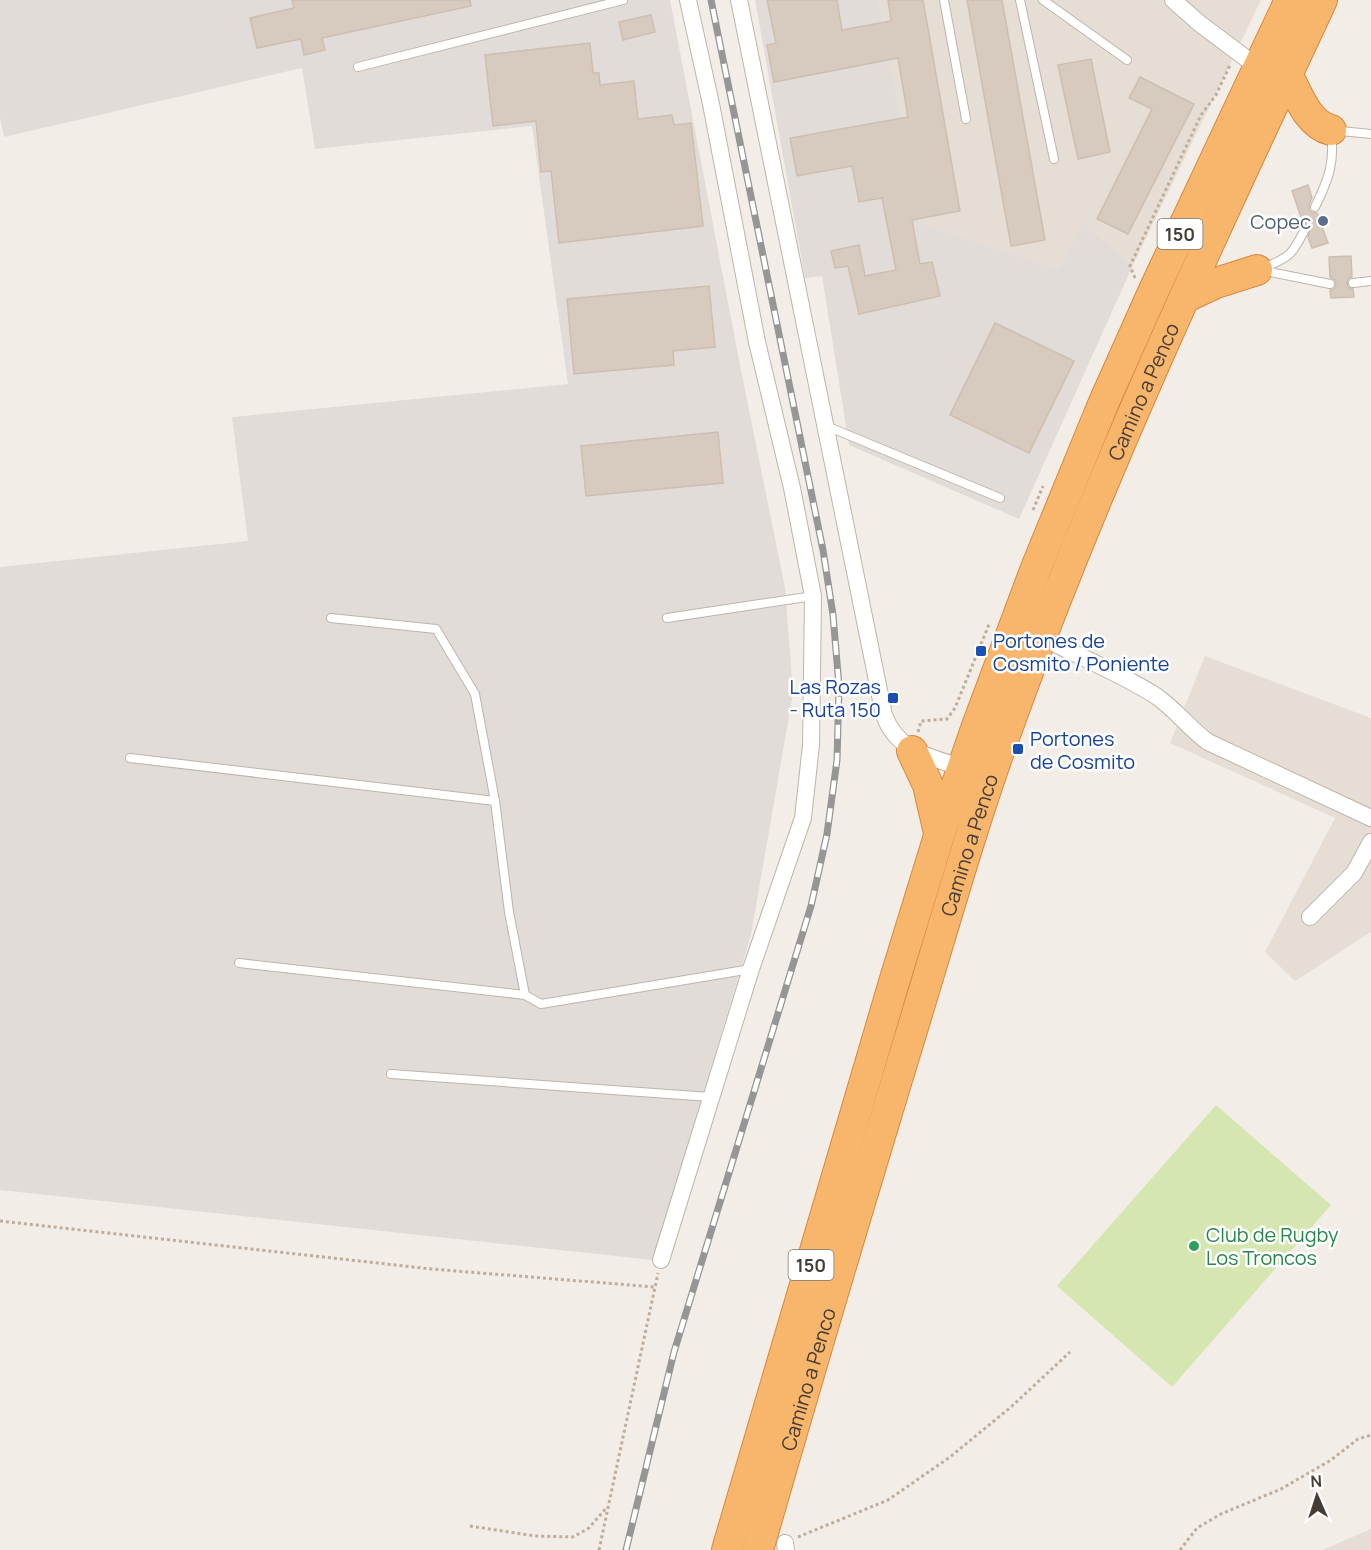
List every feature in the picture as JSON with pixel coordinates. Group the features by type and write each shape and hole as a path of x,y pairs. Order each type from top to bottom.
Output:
{"highway":[{"name":"Camino a Penco","path":"776,1548 768,1515 889,1105 990,777 1041,638 1108,469 1184,298 1273,71 1290,0"},
{"name":"Camino a Penco","path":"727,1550 888,1001 939,836 1036,567 1104,402 1163,270 1273,71 1322,0"},
{"path":"1273,71 1318,124 1331,130"},
{"path":"1184,298 1257,270"},
{"path":"912,751 928,785 939,836"}],"street":[{"path":"662,1260 751,969 803,818 811,745 813,596 792,488 757,342 711,104 688,0"},
{"path":"739,0 881,704 892,732 912,751 990,777"},
{"path":"1173,0 1199,23 1273,71"},
{"path":"1041,638 1148,691 1168,705 1191,729 1208,742 1371,818"},
{"path":"1310,917 1354,873 1371,842"}],"lane":[{"path":"358,67 623,0"},
{"path":"944,0 966,119"},
{"path":"1020,0 1054,159"},
{"path":"1042,0 1127,60"},
{"path":"1315,207 1332,166 1331,130 1371,134"},
{"path":"1257,270 1288,257 1297,246 1305,229"},
{"path":"1257,270 1284,273 1322,284 1330,284"},
{"path":"1353,283 1371,281"},
{"path":"824,425 1000,498"},
{"path":"667,618 813,596"},
{"path":"331,618 436,629 475,694 495,801 509,912 525,995"},
{"path":"130,758 495,801"},
{"path":"239,963 525,995 541,1004 751,969"},
{"path":"391,1074 711,1097"}],"path":[{"path":"0,1221 431,1269 655,1287"},
{"path":"598,1550 662,1260"},
{"path":"776,1548 888,1500 950,1456 1002,1414 1070,1352"},
{"path":"1180,1550 1197,1528 1221,1514 1281,1489 1331,1460 1358,1439 1371,1435"},
{"path":"470,1527 535,1536 573,1537 589,1528 608,1506"}],"shaded area":[{"path":"0,0 670,0 785,588 793,693 751,935 653,1260 0,1190 0,567 248,541 232,417 568,384 532,126 315,149 302,68 4,137 0,117"},
{"path":"755,0 879,0 920,223 1059,268 1082,221 1133,265 1019,519 849,445 822,276 805,278"},
{"path":"879,0 1261,0 1133,265 1082,221 1059,268 920,223"},
{"path":"1205,656 1371,718 1371,932 1295,981 1265,952 1335,818 1170,743"},
{"path":"1371,1529 1371,1550 1322,1550"}],"green space":[{"name":"Club de Rugby Los Troncos","path":"1216,1105 1331,1205 1172,1387 1057,1286"}],"building":[{"path":"292,0 470,0 471,6 322,38 325,50 304,55 301,39 257,48 250,18 294,8"},
{"path":"767,0 837,0 842,30 891,21 888,0 923,0 960,211 912,220 920,264 932,262 940,296 859,314 848,266 835,268 831,251 859,245 865,276 896,270 882,198 859,202 852,166 797,176 790,138 908,117 898,58 774,82 767,45 776,43"},
{"path":"967,0 1002,0 1045,240 1011,246"},
{"path":"651,15 655,32 623,40 619,22"},
{"path":"590,43 593,73 599,73 600,85 634,81 638,119 672,115 674,125 691,123 703,226 559,243 551,171 541,172 536,121 493,126 485,55"},
{"path":"1091,59 1110,152 1078,159 1058,65"},
{"path":"1140,77 1194,104 1128,234 1097,219 1152,109 1129,98"},
{"path":"1308,185 1312,198 1309,210 1317,213 1328,243 1312,248 1308,237 1311,226 1303,223 1292,191"},
{"path":"1351,256 1352,277 1347,283 1348,287 1353,289 1354,297 1331,298 1330,290 1336,285 1335,280 1330,277 1329,257"},
{"path":"709,286 715,347 673,351 674,365 574,374 567,299"},
{"path":"995,323 1074,361 1029,453 950,415"},
{"path":"718,432 723,483 586,496 581,446"}],"railway":[{"path":"626,1550 674,1352 811,906 827,834 837,760 839,686 833,615 823,550 711,0"}],"place":[{"name":"Copec","path":"1323,221"},
{"name":"Portones de Cosmito / Poniente","path":"981,651"},
{"name":"Las Rozas - Ruta 150","path":"893,698"},
{"name":"Portones de Cosmito","path":"1018,749"},
{"name":"Club de Rugby Los Troncos","path":"1194,1246"}]}
